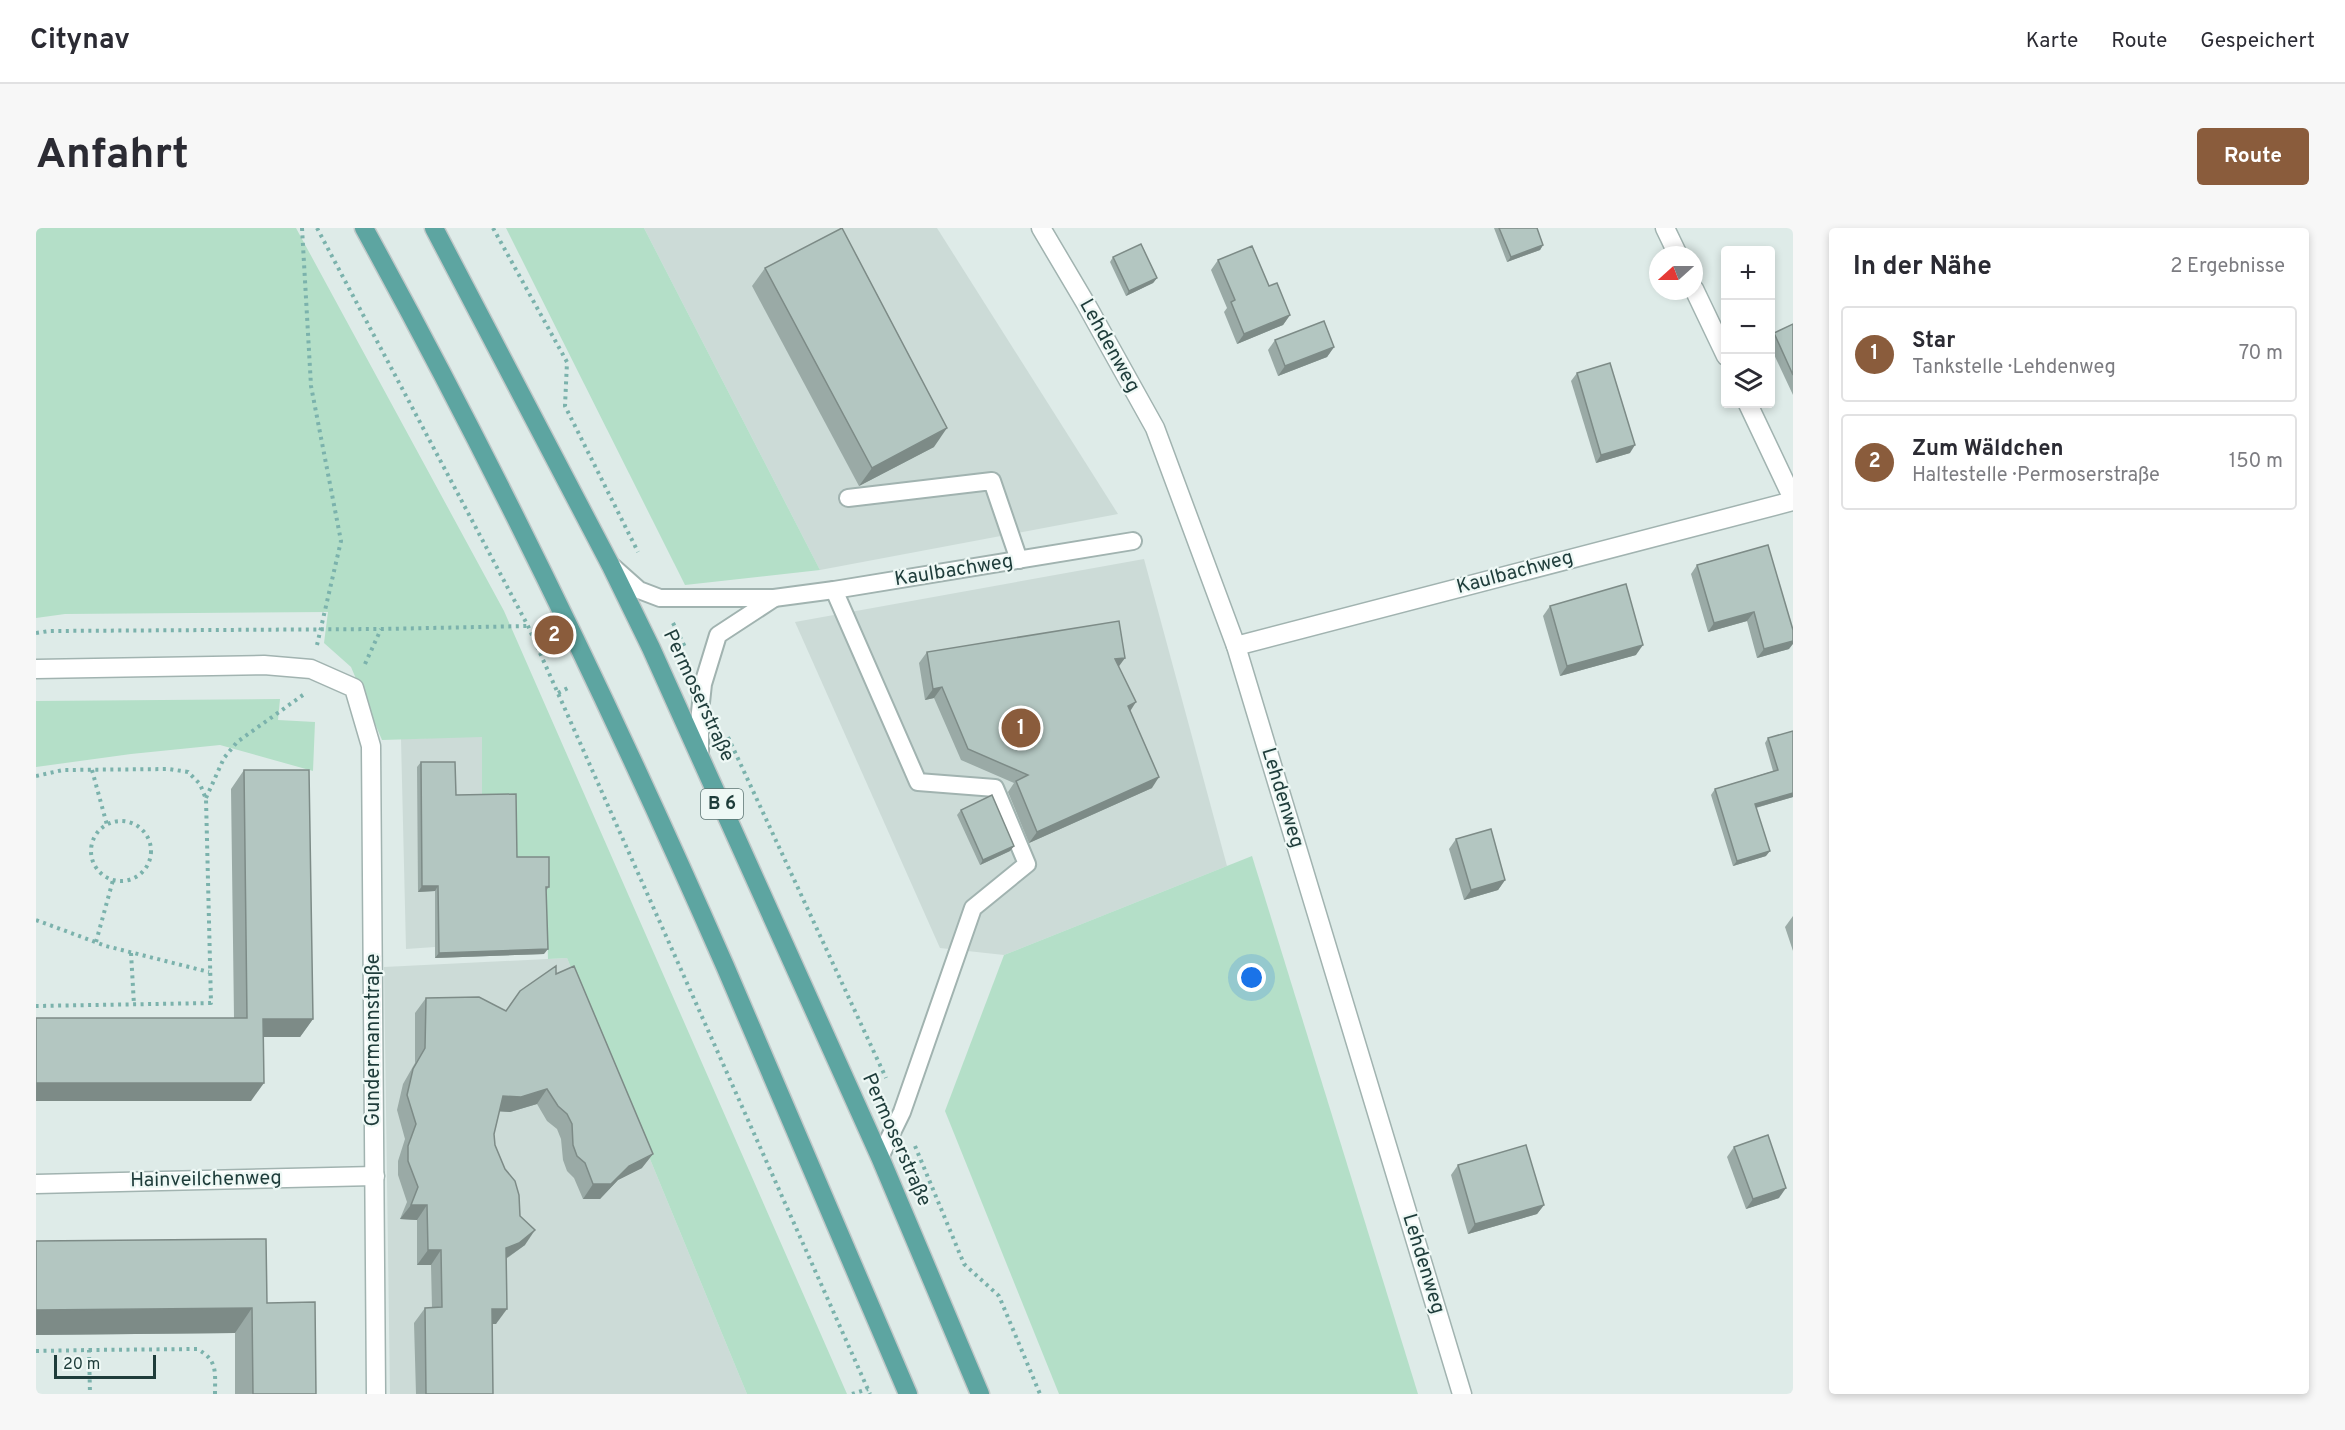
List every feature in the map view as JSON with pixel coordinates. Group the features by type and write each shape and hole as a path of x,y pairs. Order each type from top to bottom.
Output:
{"main road":[{"path":"364,228 429,347 592,676 724,964 908,1394"},
{"name":"Permoserstraße","path":"434,228 611,566 700,755 880,1157 980,1394"}],"street":[{"name":"Lehdenweg","path":"1041,228 1155,428 1236,646 1462,1394"},
{"path":"1665,228 1674,246"},
{"path":"1699,300 1724,354"},
{"path":"1750,408 1793,500"},
{"name":"Kaulbachweg","path":"1236,646 1793,500"},
{"path":"36,669 264,665 311,669 354,688"},
{"name":"Gundermannstraße","path":"354,688 371,746 376,1394"},
{"name":"Hainveilchenweg","path":"36,1184 375,1176"}],"lane":[{"path":"848,498 992,481 1019,560"},
{"name":"Kaulbachweg","path":"611,566 639,590 660,598 774,598 1133,541"},
{"path":"834,590 918,782 995,788 1027,864 973,908 902,1112 880,1157"},
{"name":"Kaulbachweg","path":"700,755 700,712 703,684 718,634 774,598"}],"path":[{"path":"302,228 311,386 341,541 311,669"},
{"path":"317,228 528,626 869,1392 852,1394"},
{"path":"493,228 567,362 565,406 639,555"},
{"path":"660,598 703,684"},
{"path":"36,633 49,631 528,626"},
{"path":"354,688 381,629"},
{"path":"206,799 225,758 237,742 329,677"},
{"path":"723,727 902,1112 963,1264 999,1296 1040,1394"},
{"path":"36,776 63,770 169,769 188,772 200,784 206,799 210,1003 36,1006"},
{"path":"92,770 107,825"},
{"path":"116,821 136,825 144,832 151,850 150,859 140,875 131,879 113,880 96,869 91,850 93,840 107,825 116,821"},
{"path":"96,942 113,880"},
{"path":"36,920 131,953 209,972"},
{"path":"131,953 134,1005"},
{"path":"36,1351 197,1349 208,1355 215,1367 215,1394"},
{"path":"89,1350 90,1394"}],"shaded area":[{"path":"644,228 937,228 1118,514 820,570"},
{"path":"1144,559 1227,866 1004,955 940,948 795,622"},
{"path":"482,736 482,799 545,862 544,954 436,958 435,947 406,949 401,739"},
{"path":"567,958 747,1394 390,1394 384,967"}],"green space":[{"path":"36,228 296,228 504,611 847,1394 747,1394 567,958 548,959 545,862 513,862 482,800 482,737 382,740 351,667 324,643 328,612 65,614 36,618"},
{"path":"506,228 644,228 820,570 685,585"},
{"path":"280,699 278,720 315,722 313,771 220,745 36,767 36,701"},
{"path":"1252,856 1418,1394 1059,1394 945,1111 1004,955"}],"building":[{"path":"842,228 947,428 872,468 765,268"},
{"path":"1499,228 1537,228 1543,245 1511,257"},
{"path":"1141,244 1157,278 1129,291 1113,257"},
{"path":"1252,246 1269,286 1277,283 1290,315 1244,334 1231,302 1235,300 1218,260"},
{"path":"1324,321 1334,347 1285,366 1275,340"},
{"path":"1793,324 1793,375 1775,335 1775,333"},
{"path":"1610,363 1635,445 1601,455 1577,373"},
{"path":"1768,545 1793,630 1793,641 1764,649 1754,612 1714,623 1697,565"},
{"path":"1626,584 1643,645 1567,666 1550,606"},
{"path":"1119,621 1125,658 1115,659 1136,702 1128,706 1159,777 1037,832 1016,781 1028,775 968,749 942,687 933,689 927,652"},
{"path":"1793,731 1793,793 1755,804 1770,851 1737,861 1715,789 1778,770 1768,738"},
{"path":"421,762 455,762 456,795 516,794 517,857 549,857 549,887 546,887 548,949 439,953 438,886 422,886"},
{"path":"244,770 309,770 313,1019 263,1019 264,1083 36,1083 36,1018 247,1018"},
{"path":"992,795 1014,846 983,860 961,810"},
{"path":"1491,829 1505,880 1471,890 1456,839"},
{"path":"556,966 556,974 574,966 653,1154 629,1166 611,1184 593,1184 585,1163 577,1156 573,1145 572,1124 547,1089 521,1097 503,1096 494,1134 495,1145 505,1169 515,1181 519,1195 520,1216 535,1230 519,1243 506,1248 507,1309 492,1309 493,1394 426,1394 425,1308 442,1307 441,1250 428,1250 427,1205 411,1205 418,1187 408,1161 408,1146 416,1124 407,1095 413,1069 425,1048 426,998 479,997 506,1011 520,991"},
{"path":"1768,1135 1786,1188 1753,1199 1734,1147"},
{"path":"1526,1145 1544,1205 1475,1224 1458,1165"},
{"path":"266,1239 267,1303 315,1302 316,1394 253,1394 252,1308 36,1310 36,1241"}],"place":[{"name":"Zum Wäldchen","path":"554,635"},
{"name":"Star","path":"1021,728"}]}
